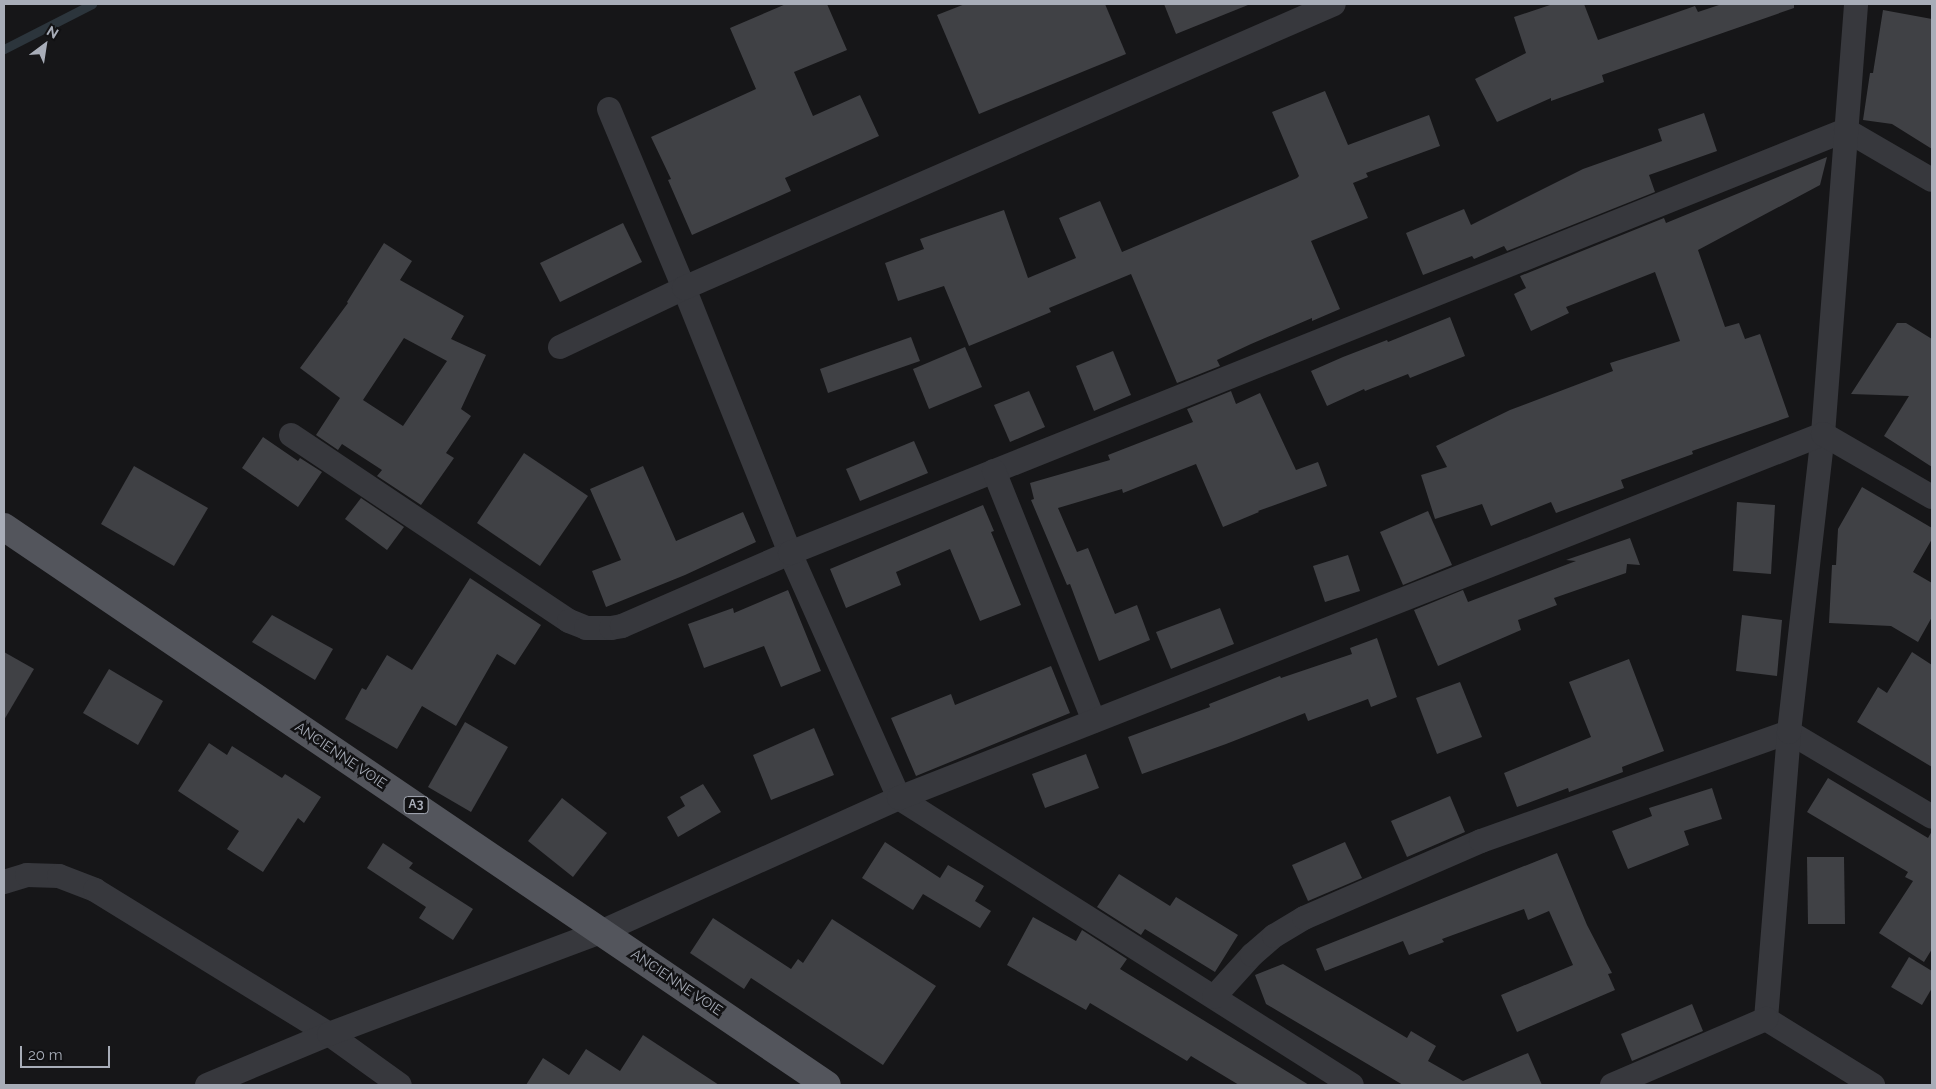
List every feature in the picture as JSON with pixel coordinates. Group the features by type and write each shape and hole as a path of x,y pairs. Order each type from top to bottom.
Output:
{"main road":[{"name":"ANCIENNE VOIE","path":"4,527 827,1085"}],"street":[{"path":"560,348 684,288 1334,4"},
{"path":"1766,1019 1789,732 1823,434 1856,4"},
{"path":"608,109 684,288 790,553 899,798 1352,1085"},
{"path":"1846,130 1932,180"},
{"path":"292,435 569,621 586,628 601,630 622,626 790,553 1846,130"},
{"path":"1823,434 1932,497"},
{"path":"207,1085 329,1034 602,931 899,798 1823,434"},
{"path":"994,471 1094,721"},
{"path":"1789,732 1932,817"},
{"path":"1214,997 1252,955 1274,936 1304,918 1481,840 1789,732"},
{"path":"4,882 27,875 59,876 95,890 329,1034 400,1085"},
{"path":"1612,1085 1766,1019"},
{"path":"1766,1019 1872,1085"}],"building":[{"path":"786,4 827,4 847,50 794,72 813,116 860,95 879,136 785,178 791,191 692,235 668,180 671,179 651,137 756,89 730,28"},
{"path":"965,4 1105,4 1126,54 979,114 937,15"},
{"path":"1164,4 1248,4 1248,5 1176,34"},
{"path":"1553,4 1584,4 1598,40 1695,6 1698,12 1722,4 1794,4 1794,8 1602,75 1604,82 1551,101 1551,98 1497,122 1475,79 1526,53 1514,17"},
{"path":"1883,10 1932,19 1932,149 1892,124 1863,120 1870,73 1873,73"},
{"path":"1325,91 1348,145 1429,115 1440,146 1366,173 1368,177 1353,183 1368,218 1311,241 1340,309 1312,321 1312,318 1251,344 1217,360 1220,366 1177,383 1131,274 1049,308 1051,312 969,346 944,286 898,301 885,263 924,249 920,239 1004,210 1028,278 1076,258 1059,218 1100,201 1122,252 1297,178 1299,176 1272,112"},
{"path":"1704,113 1717,151 1649,175 1655,192 1507,251 1504,246 1474,259 1472,256 1423,275 1406,233 1464,209 1471,225 1583,169 1662,141 1658,129"},
{"path":"1827,157 1820,185 1698,250 1725,327 1739,323 1745,339 1760,334 1789,417 1692,451 1693,454 1621,480 1624,488 1556,513 1551,502 1491,526 1482,504 1435,519 1421,475 1447,467 1436,446 1510,410 1613,371 1610,363 1680,341 1655,272 1566,307 1569,313 1531,331 1514,294 1526,288 1520,276 1664,218 1666,223"},
{"path":"623,223 642,262 560,302 540,263"},
{"path":"384,243 412,261 400,280 464,316 451,339 486,355 461,409 471,416 446,453 454,458 421,505 377,476 382,470 342,444 338,450 316,435 340,398 300,368 347,302","holes":["404,338 447,361 403,426 363,400"]},
{"path":"1450,317 1465,356 1410,378 1408,374 1365,391 1364,389 1327,406 1311,371"},
{"path":"1897,323 1906,323 1932,339 1932,467 1884,436 1909,396 1851,394"},
{"path":"911,337 920,361 828,393 820,369"},
{"path":"965,347 982,387 929,409 913,369"},
{"path":"1113,351 1131,395 1094,411 1076,366"},
{"path":"1029,391 1045,427 1010,442 994,405"},
{"path":"1231,391 1236,404 1260,393 1296,470 1318,462 1327,486 1258,511 1223,527 1196,464 1123,493 1122,489 1058,508 1077,552 1088,548 1115,614 1137,605 1150,640 1099,661 1070,584 1067,585 1031,500 1034,499 1030,483 1110,460 1108,455 1193,422 1187,409"},
{"path":"263,437 298,461 300,458 322,472 298,507 242,468"},
{"path":"914,441 928,473 860,501 846,469"},
{"path":"524,453 588,496 540,566 477,523"},
{"path":"134,466 208,508 174,566 101,524"},
{"path":"643,466 676,541 743,512 756,542 685,575 606,607 592,571 621,560 590,489"},
{"path":"1862,487 1932,528 1932,539 1913,572 1932,583 1932,617 1918,642 1891,626 1829,623 1832,565 1836,565 1838,529"},
{"path":"361,498 404,527 387,550 345,519"},
{"path":"1737,502 1775,505 1771,574 1733,571"},
{"path":"983,505 994,531 991,532 1021,605 980,621 950,549 896,572 901,585 846,608 830,569"},
{"path":"1428,511 1452,565 1403,585 1380,532"},
{"path":"1630,538 1640,565 1627,564 1626,573 1554,598 1557,605 1518,620 1521,630 1438,666 1414,610 1463,590 1468,602 1576,561 1566,560"},
{"path":"1348,555 1360,591 1325,602 1313,566"},
{"path":"470,578 541,625 515,665 497,654 456,726 422,706 397,749 345,719 362,688 366,690 387,655 412,670"},
{"path":"788,590 821,671 781,687 764,646 704,668 688,624 733,608 734,613"},
{"path":"1220,608 1234,644 1171,669 1156,632"},
{"path":"272,615 333,649 315,680 252,642"},
{"path":"1742,615 1782,620 1777,676 1736,671"},
{"path":"1377,638 1397,697 1371,707 1368,699 1308,721 1305,713 1142,774 1128,737 1210,707 1209,704 1280,676 1281,678 1352,654 1350,648"},
{"path":"4,652 34,669 4,720"},
{"path":"1912,652 1932,665 1932,767 1857,722 1878,687 1887,693"},
{"path":"1629,659 1664,751 1622,767 1623,772 1569,792 1568,788 1517,807 1504,773 1591,737 1569,682"},
{"path":"1051,666 1070,713 916,776 891,718 951,694 955,705"},
{"path":"109,669 163,701 138,745 83,713"},
{"path":"1460,682 1482,737 1437,754 1416,698"},
{"path":"465,722 508,747 471,812 428,787"},
{"path":"814,728 834,775 771,800 753,755"},
{"path":"209,743 227,755 232,746 282,778 285,774 321,797 304,823 298,818 263,872 227,849 239,831 178,791"},
{"path":"1086,754 1099,788 1045,808 1032,774"},
{"path":"1828,778 1928,838 1932,831 1932,949 1924,962 1879,933 1913,881 1905,877 1908,872 1807,812"},
{"path":"703,784 721,812 678,837 667,817 685,806 680,797"},
{"path":"1712,788 1722,819 1684,831 1689,845 1628,869 1612,831 1652,816 1649,808"},
{"path":"1450,796 1465,832 1407,857 1391,821"},
{"path":"562,798 607,833 573,877 528,841"},
{"path":"885,842 940,878 948,865 984,886 975,901 991,911 980,928 923,894 913,910 862,878"},
{"path":"1345,842 1362,878 1308,901 1292,865"},
{"path":"383,843 413,863 409,868 473,909 453,940 419,918 426,907 367,868"},
{"path":"1557,853 1587,925 1612,973 1608,974 1615,990 1517,1032 1501,995 1573,965 1549,911 1528,920 1524,909 1442,939 1444,942 1409,955 1403,941 1325,971 1316,949"},
{"path":"1807,857 1844,857 1845,924 1808,924"},
{"path":"1119,874 1170,906 1176,897 1238,935 1215,972 1145,929 1141,935 1097,907"},
{"path":"1033,917 1076,941 1082,930 1127,959 1120,969 1309,1085 1239,1085 1191,1056 1187,1061 1090,1003 1086,1010 1007,965"},
{"path":"713,918 791,969 798,959 803,963 832,919 936,986 883,1065 751,978 744,989 690,953"},
{"path":"1909,957 1932,971 1932,988 1922,1005 1891,987"},
{"path":"1283,964 1407,1038 1411,1031 1436,1046 1428,1061 1463,1081 1528,1053 1542,1085 1403,1085 1266,1004 1255,975"},
{"path":"1692,1004 1703,1031 1632,1061 1621,1034"},
{"path":"643,1035 719,1085 526,1085 543,1058 569,1075 586,1049 620,1071"}],"waterway":[{"path":"4,49 92,4"}]}
